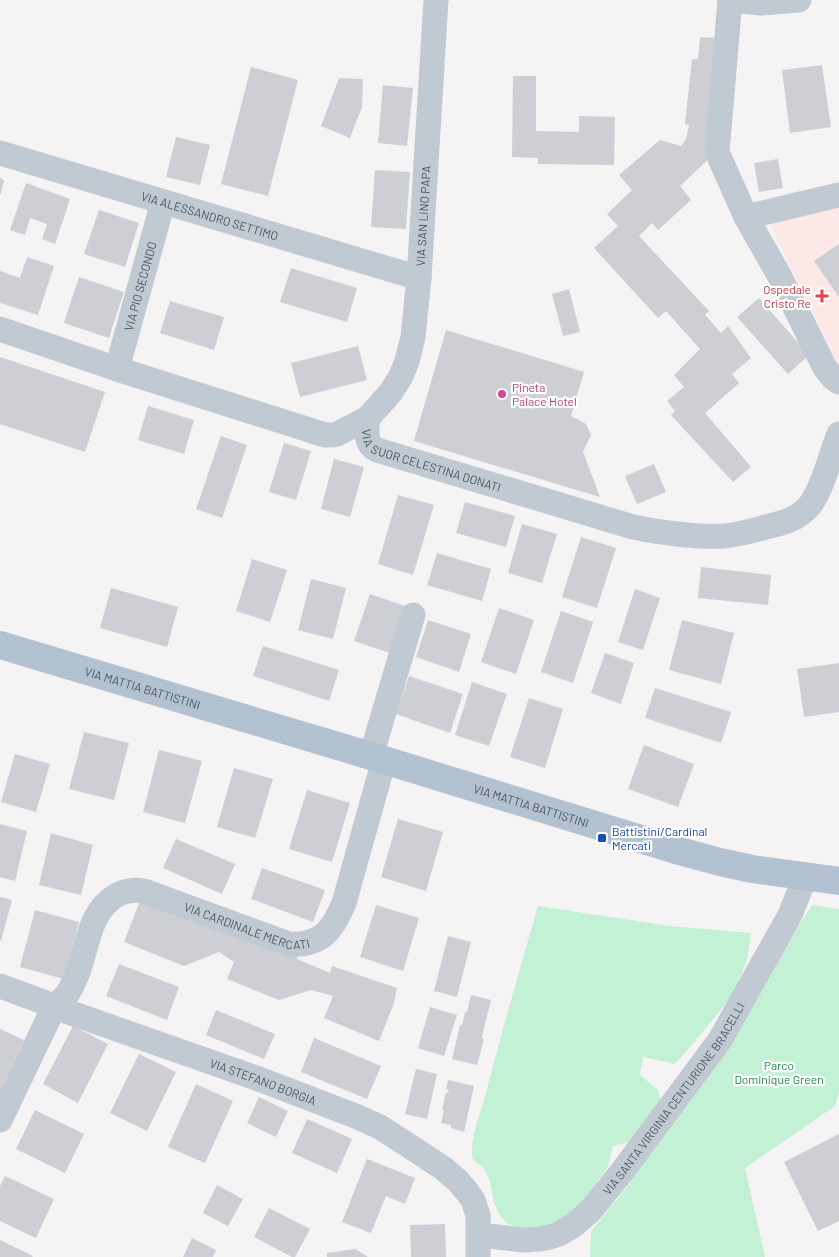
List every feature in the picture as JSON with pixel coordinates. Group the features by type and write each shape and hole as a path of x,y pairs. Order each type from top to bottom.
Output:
{"main road":[{"name":"VIA MATTIA BATTISTINI","path":"0,645 720,862 752,869 839,881"}],"street":[{"name":"VIA SAN LINO PAPA","path":"368,418 401,376 413,337 419,278 436,0"},
{"path":"799,0 761,3 730,0 717,152 746,217 779,275 825,368 839,382"},
{"name":"VIA ALESSANDRO SETTIMO","path":"0,153 419,278"},
{"path":"746,217 839,195"},
{"name":"VIA PIO SECONDO","path":"117,369 163,202"},
{"name":"VIA SUOR CELESTINA DONATI","path":"0,329 117,369 325,435 332,435 343,431 368,418"},
{"name":"VIA SUOR CELESTINA DONATI","path":"368,418 368,441 370,446 377,450 633,527 696,536 724,536 745,533 782,523 795,517 809,506 815,498 839,434"},
{"path":"378,758 413,615"},
{"name":"VIA CARDINALE MERCATI","path":"0,1120 54,1007 68,993 78,972 93,923 100,909 113,898 128,891 138,890 151,893 289,944 306,943 324,935 333,926 344,903 378,758"},
{"name":"VIA SANTA VIRGINIA CENTURIONE BRACELLI","path":"478,1246 510,1239 540,1239 559,1234 568,1230 590,1211 720,1040 790,915 805,876"},
{"name":"VIA STEFANO BORGIA","path":"0,986 256,1078 380,1127 443,1168 463,1186 473,1200 477,1210 479,1220 478,1246"}],"shaded area":[{"name":"Ospedale Cristo Re","path":"839,206 839,368 770,223"}],"green space":[{"name":"Parco Dominique Green","path":"812,905 839,909 839,1092 835,1106 745,1168 765,1257 590,1257 591,1231 626,1188 715,1059"},
{"path":"538,906 670,926 751,933 747,959 734,994 691,1046 675,1064 643,1057 640,1075 658,1090 661,1100 630,1142 613,1146 608,1167 575,1211 551,1227 516,1227 506,1223 498,1212 494,1203 490,1181 483,1167 473,1160 472,1145 475,1128"}],"building":[{"path":"700,37 718,38 713,155 680,186 691,200 658,230 652,223 639,236 709,311 705,315 721,333 728,326 751,358 732,374 739,383 705,413 751,467 733,482 671,415 675,411 667,401 684,387 674,375 700,349 666,311 658,318 594,248 618,226 607,214 632,190 619,175 660,140 681,146 686,139 689,125 685,124 692,59 698,59"},
{"path":"822,65 831,127 790,133 782,70"},
{"path":"251,67 298,80 268,196 221,184"},
{"path":"513,76 536,76 536,131 579,132 579,116 615,117 614,165 538,164 538,158 512,157"},
{"path":"339,78 363,79 362,107 350,138 321,126"},
{"path":"383,85 413,88 407,146 378,143"},
{"path":"176,137 210,145 200,185 166,177"},
{"path":"778,159 783,188 759,192 754,163"},
{"path":"375,170 410,172 406,229 371,227"},
{"path":"0,178 4,180 1,194 0,194"},
{"path":"26,183 70,199 55,244 42,239 47,224 30,218 25,235 10,230"},
{"path":"99,210 139,223 125,267 84,254"},
{"path":"839,244 839,297 814,261"},
{"path":"27,257 54,266 38,315 0,303 0,271 20,278"},
{"path":"291,268 357,288 347,322 280,302"},
{"path":"79,277 124,292 109,338 64,323"},
{"path":"569,289 580,332 563,336 552,294"},
{"path":"759,298 809,355 788,374 737,317"},
{"path":"170,301 224,317 214,350 160,333"},
{"name":"Pineta Palace Hotel","path":"446,330 584,372 571,416 586,424 591,435 583,452 600,497 414,441"},
{"path":"358,346 367,380 300,397 291,363"},
{"path":"0,357 105,392 85,452 0,424"},
{"path":"148,406 194,420 184,454 138,440"},
{"path":"221,436 247,445 222,518 196,509"},
{"path":"284,443 311,451 296,500 269,492"},
{"path":"334,459 364,467 350,517 321,509"},
{"path":"654,464 666,492 637,504 625,476"},
{"path":"398,495 434,505 413,575 378,564"},
{"path":"465,502 515,516 506,547 456,533"},
{"path":"522,524 557,534 542,583 508,573"},
{"path":"581,537 616,548 597,608 562,597"},
{"path":"437,553 491,569 482,601 427,585"},
{"path":"252,559 287,570 270,622 236,611"},
{"path":"701,567 771,575 768,605 698,598"},
{"path":"311,579 346,588 333,639 298,630"},
{"path":"111,588 178,607 167,647 100,628"},
{"path":"635,589 660,598 643,650 618,642"},
{"path":"370,594 405,606 390,653 354,641"},
{"path":"499,608 534,620 516,674 481,662"},
{"path":"561,611 593,622 573,683 541,672"},
{"path":"428,620 471,634 459,672 416,657"},
{"path":"682,620 734,633 721,684 669,670"},
{"path":"263,646 339,670 329,701 253,676"},
{"path":"605,653 634,663 621,704 591,693"},
{"path":"839,663 839,712 804,717 797,669"},
{"path":"409,676 463,694 450,733 396,714"},
{"path":"472,682 507,694 489,746 455,735"},
{"path":"655,688 731,712 721,743 645,718"},
{"path":"529,698 563,709 545,768 510,757"},
{"path":"84,732 129,743 114,800 69,789"},
{"path":"644,745 694,764 678,807 628,789"},
{"path":"159,750 202,761 185,823 143,812"},
{"path":"15,754 50,764 36,812 1,802"},
{"path":"234,768 273,779 255,838 217,827"},
{"path":"307,790 350,803 332,862 289,849"},
{"path":"398,819 443,832 426,891 381,877"},
{"path":"0,824 27,831 15,881 0,877"},
{"path":"51,833 93,845 81,895 39,885"},
{"path":"176,839 235,864 222,894 163,868"},
{"path":"262,868 325,890 313,922 251,899"},
{"path":"0,897 12,900 1,941 0,941"},
{"path":"141,898 298,953 297,959 330,973 332,966 397,988 394,1003 379,1041 324,1018 333,996 311,990 279,1000 227,979 234,962 219,952 184,966 124,942"},
{"path":"376,905 419,918 403,971 360,957"},
{"path":"35,910 79,922 64,979 20,967"},
{"path":"448,936 471,942 457,997 434,991"},
{"path":"119,964 179,987 167,1020 106,996"},
{"path":"471,995 491,1000 477,1065 452,1059 460,1025 462,1025 465,1012 467,1012"},
{"path":"430,1007 457,1015 444,1056 418,1048"},
{"path":"216,1010 275,1034 264,1059 206,1035"},
{"path":"73,1026 108,1044 78,1103 43,1084"},
{"path":"0,1029 24,1040 0,1091"},
{"path":"314,1038 381,1066 367,1099 301,1072"},
{"path":"139,1054 176,1072 147,1131 110,1113"},
{"path":"416,1069 437,1074 427,1119 405,1114"},
{"path":"448,1080 474,1086 464,1132 451,1128 451,1125 441,1123 446,1093 449,1090 446,1089"},
{"path":"196,1084 233,1101 205,1163 168,1147"},
{"path":"259,1097 288,1111 276,1137 247,1123"},
{"path":"35,1110 84,1134 65,1173 16,1149"},
{"path":"307,1119 352,1139 337,1173 292,1153"},
{"path":"839,1134 839,1221 818,1231 784,1162"},
{"path":"367,1159 415,1178 405,1204 386,1196 371,1233 342,1222"},
{"path":"5,1176 54,1199 36,1238 0,1221 0,1186"},
{"path":"217,1185 243,1199 228,1226 203,1213"},
{"path":"269,1208 310,1229 295,1257 254,1237"},
{"path":"445,1224 446,1257 411,1257 410,1225"},
{"path":"192,1238 216,1250 213,1257 183,1257"},
{"path":"0,1240 33,1256 0,1257"},
{"path":"355,1249 368,1257 327,1257 327,1253"}],"place":[{"name":"Ospedale Cristo Re","path":"822,296"},
{"name":"Pineta Palace Hotel","path":"502,394"},
{"name":"Battistini/Cardinal Mercati","path":"602,838"}]}
